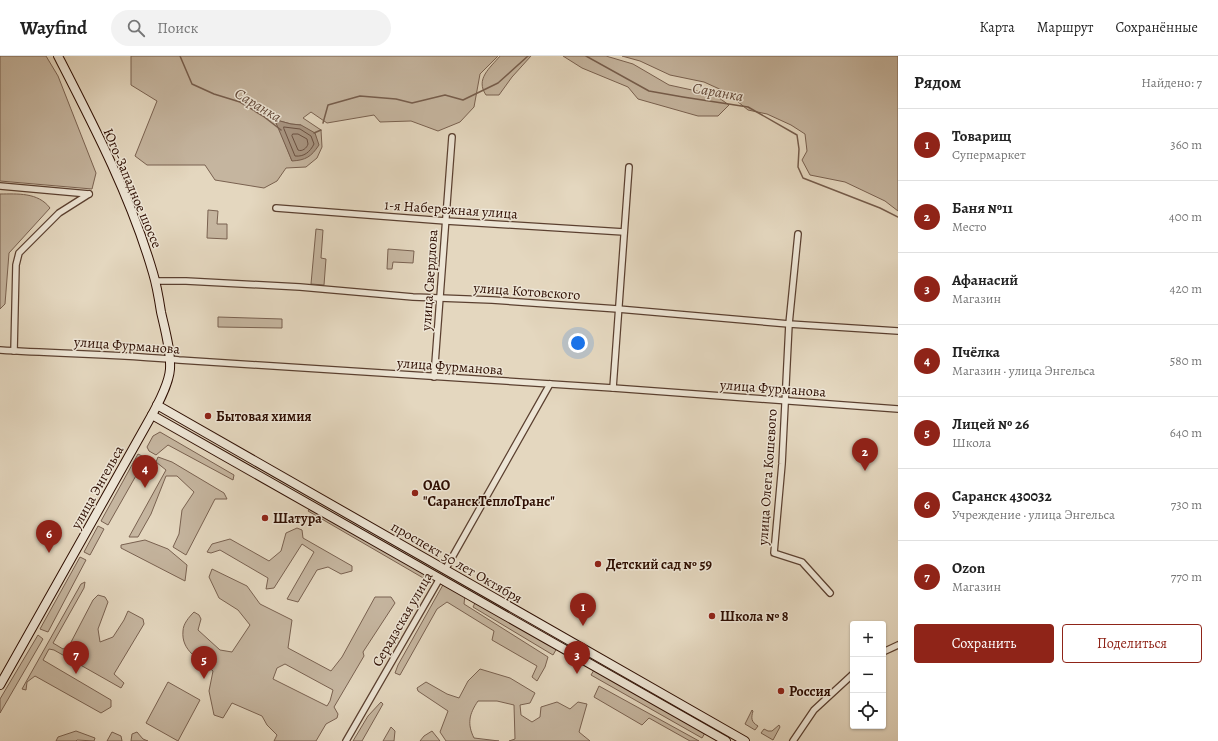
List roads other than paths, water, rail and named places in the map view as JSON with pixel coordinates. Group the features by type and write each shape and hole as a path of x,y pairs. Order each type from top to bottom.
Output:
{"main road":[{"name":"Юго-Западное шоссе","path":"58,56 86,111 133,215 155,281 170,359"},
{"name":"улица Энгельса","path":"0,685 157,406 170,375 170,359"},
{"name":"проспект 50 лет Октября","path":"157,406 745,741"},
{"name":"проспект 50 лет Октября","path":"152,415 726,741"},
{"name":"Серадзская улица","path":"440,578 445,570"},
{"path":"717,736 723,728"}],"street":[{"name":"улица Свердлова","path":"434,377 452,137"},
{"path":"612,388 629,167"},
{"path":"0,186 90,194 59,213 19,253 16,265 14,351"},
{"name":"1-я Набережная улица","path":"276,208 446,221 624,232"},
{"name":"улица Олега Кошевого","path":"798,234 789,324 782,464 774,553 802,562 830,593"},
{"name":"улица Котовского","path":"155,281 186,281 300,287 413,297 618,308 789,324 898,331"},
{"name":"улица Фурманова","path":"0,350 116,355 612,388 898,409"},
{"name":"Серадзская улица","path":"445,570 550,384"},
{"name":"Серадзская улица","path":"346,741 440,578"},
{"path":"886,651 898,645"},
{"path":"793,741 814,710 850,677"}],"water":[{"path":"280,121 301,125 315,133 319,145 305,159 292,161 276,123"}],"waterway":[{"name":"Саранка","path":"180,56 192,84 214,94 240,102 263,116 281,130"},
{"name":"Саранка","path":"323,123 328,105 360,96 396,99 412,103 445,95 463,100 498,83 528,56"},
{"name":"Саранка","path":"586,56 649,91 748,107 797,135 799,149 798,167 803,178 880,208 898,217"},
{"name":"Саранка","path":"314,133 321,130"}],"place":[{"name":"Бытовая химия","path":"208,416"},
{"name":"Баня №11","path":"865,471"},
{"name":"Пчёлка","path":"145,488"},
{"name":"ОАО \"СаранскТеплоТранс\"","path":"415,493"},
{"name":"Шатура","path":"265,518"},
{"name":"Саранск 430032","path":"49,553"},
{"name":"Детский сад № 59","path":"598,564"},
{"name":"Школа № 8","path":"712,616"},
{"name":"Товарищ","path":"583,626"},
{"name":"Ozon","path":"76,674"},
{"name":"Афанасий","path":"577,674"},
{"name":"Лицей № 26","path":"204,679"},
{"name":"Россия","path":"781,691"}]}
